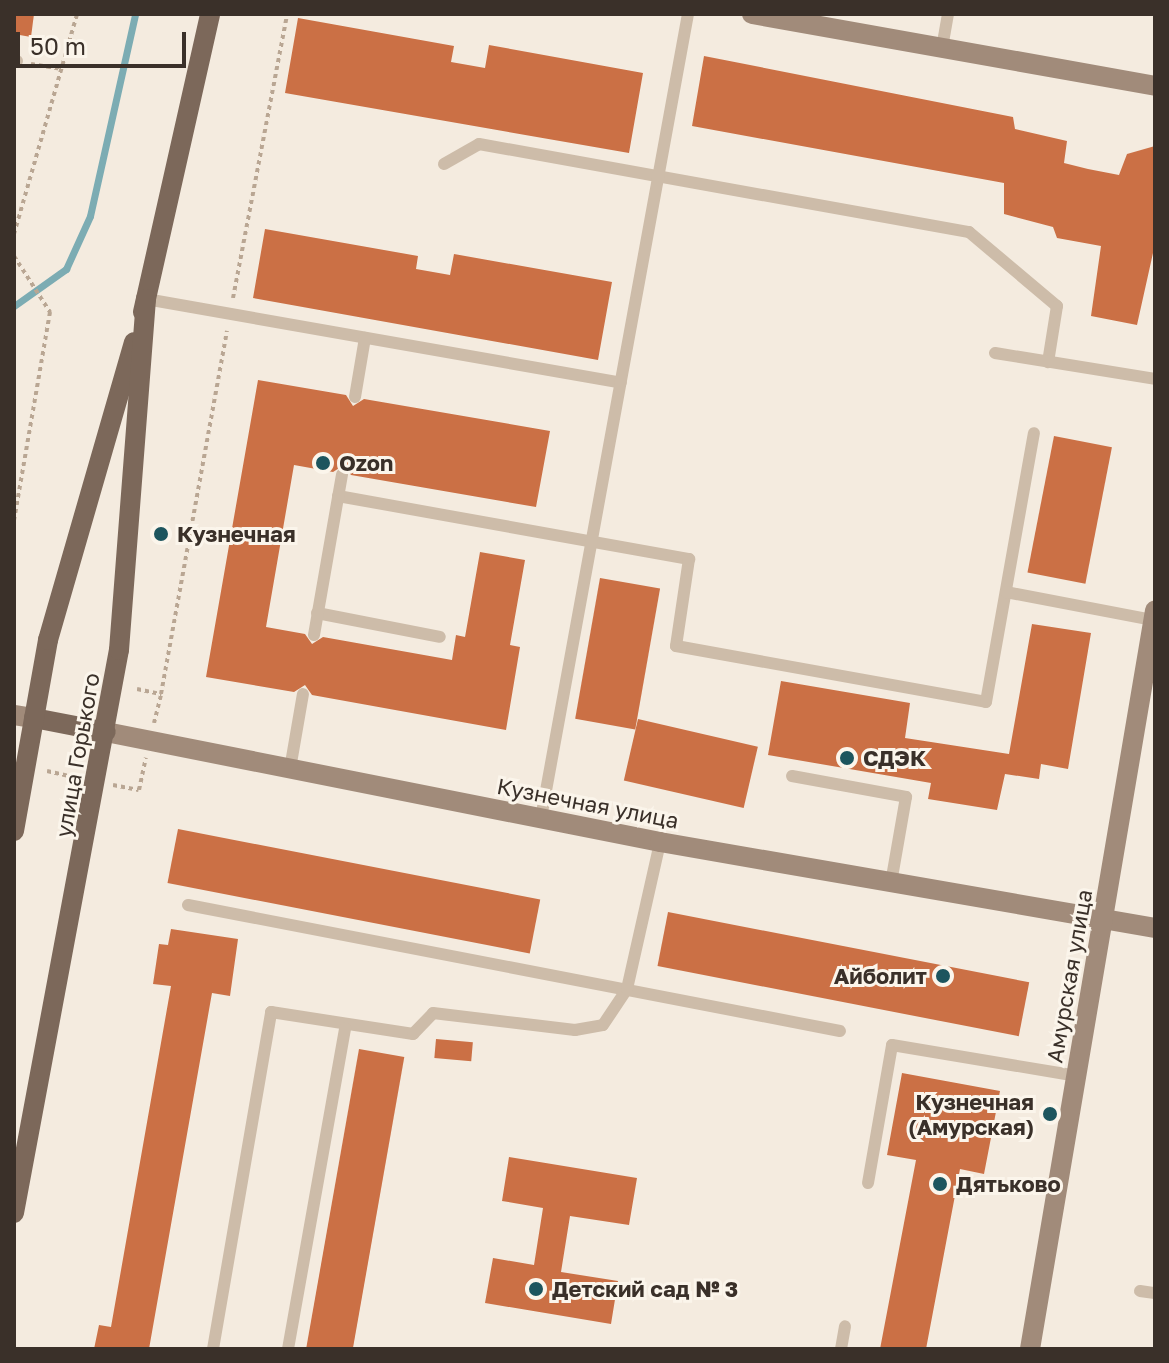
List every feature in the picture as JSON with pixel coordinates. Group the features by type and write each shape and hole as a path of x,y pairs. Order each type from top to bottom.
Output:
{"main road":[{"name":"улица Горького","path":"14,831 24,717 146,299 210,14"},
{"name":"улица Горького","path":"14,1213 119,650 146,299"},
{"name":"Кузнечная улица","path":"24,717 106,732"}],"street":[{"path":"752,14 1155,86"},
{"name":"Амурская улица","path":"1030,1349 1154,615"},
{"name":"Кузнечная улица","path":"106,732 660,842 1155,928"}],"lane":[{"path":"541,818 688,14"},
{"path":"942,48 948,14"},
{"path":"444,164 479,144 969,232 1057,306 1048,362"},
{"path":"146,299 621,383"},
{"path":"355,397 365,338"},
{"path":"995,353 1155,379"},
{"path":"338,496 689,559 676,646 986,702 1034,433"},
{"path":"314,635 342,474"},
{"path":"1006,592 1154,615"},
{"path":"317,613 440,637"},
{"path":"290,769 303,694"},
{"path":"792,776 906,797 891,883"},
{"path":"213,1349 271,1012 345,1028 413,1034 433,1013 575,1030 603,1025 627,989 660,842"},
{"path":"188,905 840,1031"},
{"path":"288,1349 345,1028"},
{"path":"868,1183 892,1045 1077,1076"},
{"path":"1140,1291 1155,1293"},
{"path":"841,1349 845,1326"}],"path":[{"path":"14,234 77,14"},
{"path":"137,689 161,694 287,14"},
{"path":"16,61 61,69"},
{"path":"14,256 50,312 14,520"}],"building":[{"path":"14,14 34,14 31,37 14,34"},
{"path":"298,18 454,46 451,62 485,68 489,45 643,73 629,153 285,93"},
{"path":"704,56 1013,117 1015,129 1067,141 1064,163 1088,169 1119,175 1127,154 1155,146 1155,244 1137,325 1091,316 1101,246 1057,238 1053,227 1004,214 1004,183 692,126"},
{"path":"265,229 418,256 416,269 450,275 454,254 612,282 598,360 253,298"},
{"path":"258,380 346,395 353,406 364,399 550,431 536,507 351,475 344,465 333,472 294,465 266,627 305,634 312,644 323,637 452,660 456,635 465,637 480,552 525,560 510,645 520,647 506,730 312,695 305,685 294,692 206,677"},
{"path":"1054,436 1112,447 1085,584 1027,572"},
{"path":"600,578 660,589 635,729 575,719"},
{"path":"1032,624 1091,633 1068,769 1041,764 1039,779 1005,774 997,810 928,799 931,783 768,755 781,681 910,703 905,738 1009,754"},
{"path":"638,719 758,747 744,808 624,780"},
{"path":"178,829 540,899 530,953 168,883"},
{"path":"668,912 1029,982 1019,1036 658,966"},
{"path":"171,929 238,939 230,996 212,993 149,1349 94,1349 99,1325 111,1327 171,986 153,984 159,944 168,945"},
{"path":"436,1039 473,1042 471,1061 434,1058"},
{"path":"359,1049 404,1057 353,1349 306,1349"},
{"path":"902,1073 1000,1091 984,1174 960,1169 926,1349 880,1349 916,1160 887,1155"},
{"path":"509,1157 637,1178 629,1225 570,1216 561,1272 618,1281 611,1324 485,1303 493,1258 534,1265 543,1208 502,1201"}],"waterway":[{"path":"14,306 66,269 90,216 135,14"}],"place":[{"name":"Ozon","path":"323,463"},
{"name":"Кузнечная","path":"161,534"},
{"name":"СДЭК","path":"847,758"},
{"name":"Айболит","path":"943,976"},
{"name":"Кузнечная (Амурская)","path":"1050,1114"},
{"name":"Дятьково","path":"940,1184"},
{"name":"Детский сад № 3","path":"536,1289"}]}
